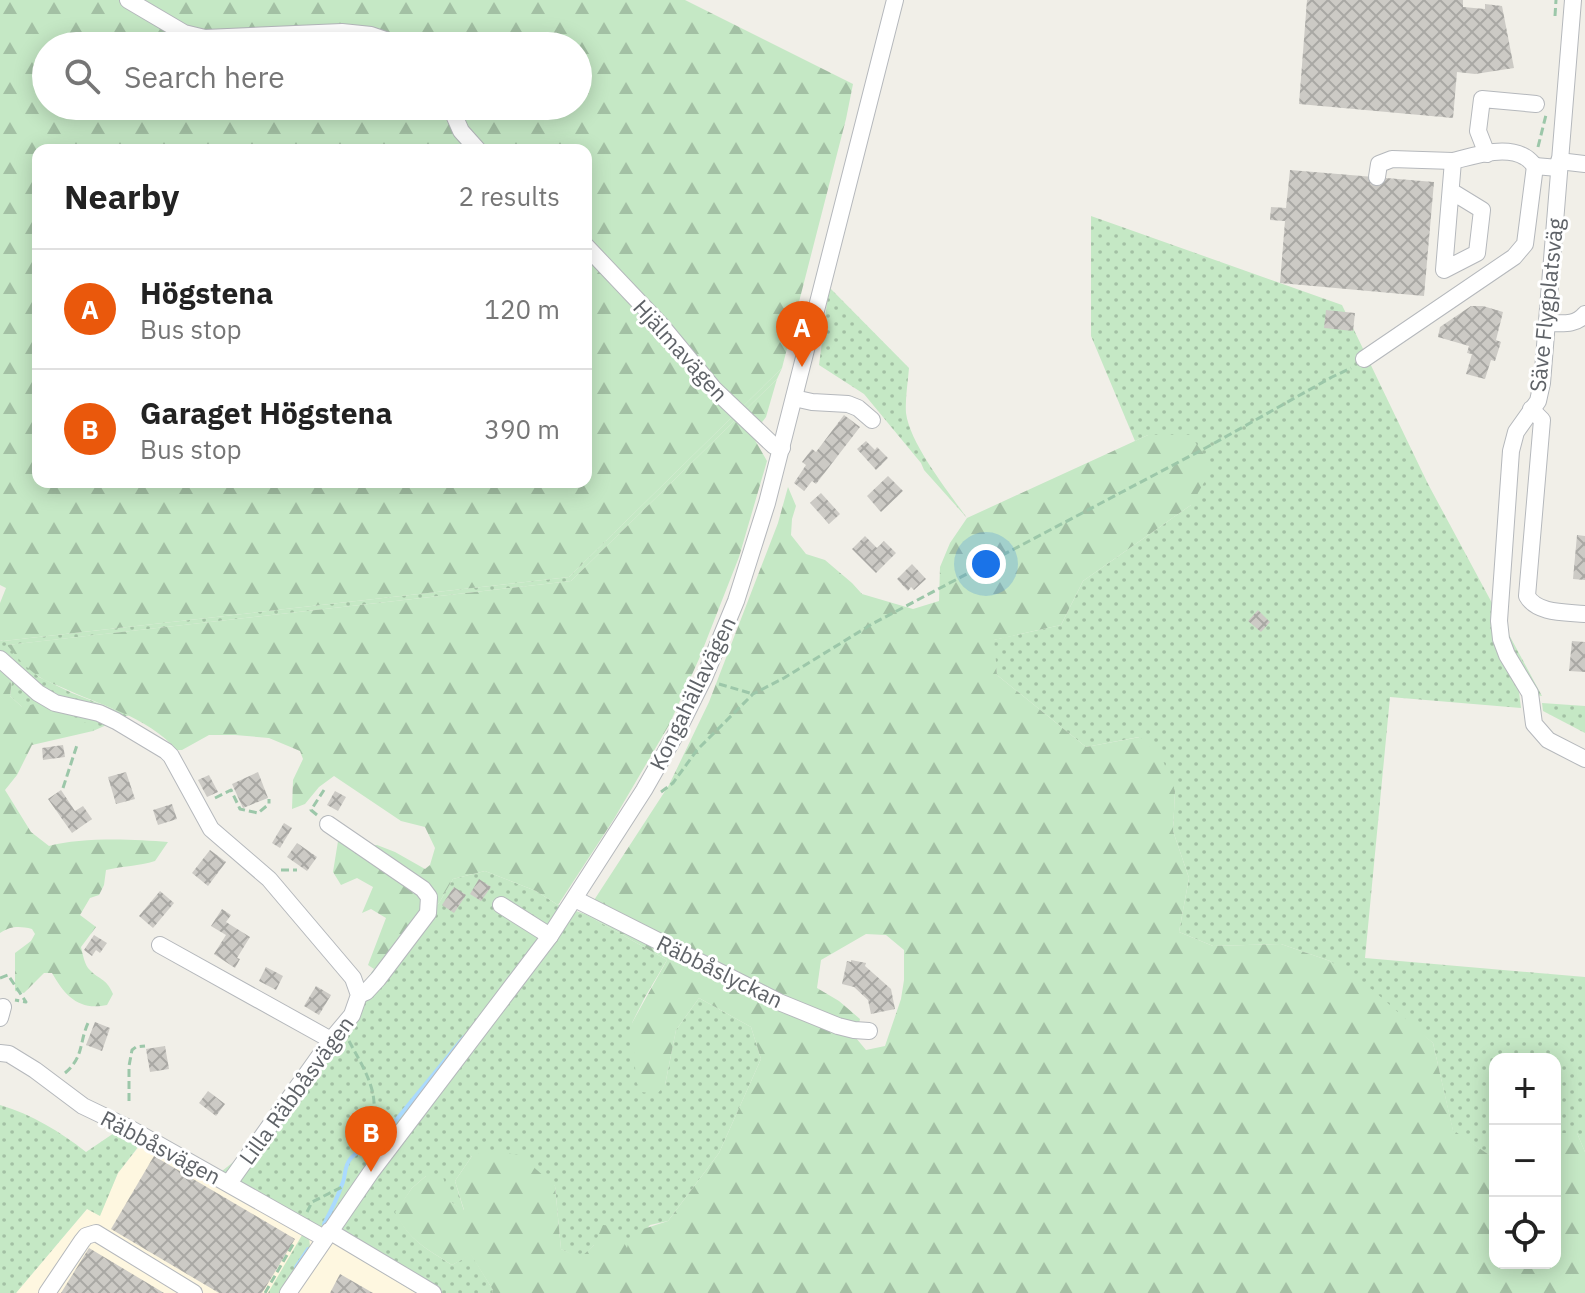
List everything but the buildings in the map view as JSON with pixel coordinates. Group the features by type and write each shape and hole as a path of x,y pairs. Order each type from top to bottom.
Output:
{"street":[{"path":"128,0 182,32"},
{"name":"Kongahällavägen","path":"288,1293 371,1172 550,936 644,790 704,678 736,601 782,448 895,0"},
{"name":"Säve Flygplatsväg","path":"1573,0 1541,392 1516,432 1511,451 1499,606 1500,630 1507,655 1530,693 1534,724 1548,740 1585,759"},
{"path":"1487,154 1478,131 1482,99 1541,107"},
{"path":"456,120 473,144"},
{"path":"1377,177 1379,164 1392,159 1453,161 1503,152 1524,156 1535,166 1585,164"},
{"path":"1451,191 1453,161"},
{"path":"1364,359 1514,257 1525,244 1535,166"},
{"name":"Hjälmavägen","path":"592,252 661,325 714,389 774,446 782,448"},
{"path":"1547,323 1573,324 1585,314"},
{"path":"794,398 848,404 872,420"},
{"path":"1531,409 1542,420 1527,596 1535,606 1585,614"},
{"name":"Lilla Räbbåsvägen","path":"0,659 38,693 55,703 99,713 166,751 211,829 269,879 353,978 359,995 352,1015 229,1183"},
{"name":"Lilla Räbbåsvägen","path":"328,824 423,889 429,897 428,913 378,979 359,995"},
{"name":"Räbbåslyckan","path":"575,899 779,1002 838,1026 869,1031"},
{"path":"501,905 550,936"},
{"path":"160,945 331,1040"},
{"name":"Räbbåsvägen","path":"0,1053 9,1054 35,1070 83,1106 433,1293"},
{"path":"47,1293 86,1236 96,1233 194,1293"}],"path":[{"path":"1554,28 1556,0"},
{"path":"1535,166 1541,107"},
{"path":"644,790 654,794 673,783 697,750 753,694 872,624 1211,445 1364,359"},
{"path":"704,678 753,694"},
{"path":"63,788 77,745"},
{"path":"215,798 231,790 240,809 258,813 269,804 269,799"},
{"path":"324,790 311,810 328,824"},
{"path":"0,978 8,975 26,1002 13,1000 2,1013"},
{"path":"64,1073 78,1057 88,1023"},
{"path":"343,1026 370,1084 378,1136"},
{"path":"129,1101 130,1057 134,1048 145,1046"},
{"path":"265,1293 303,1225 312,1202 347,1184"}],"shaded area":[{"path":"150,1133 222,1171 416,1293 16,1293 87,1209 100,1215 118,1173"}],"green space":[{"path":"0,0 685,0 853,84 782,368 569,577 3,641 0,640 0,603 6,588 0,585"},
{"path":"1091,216 1342,305 1428,484 1542,696 1519,692 1521,708 1390,697 1365,958 1585,977 1585,1152 1577,1133 1561,1133 1561,1053 1489,1053 1489,1155 1453,1131 1433,1043 1330,961 1281,944 1213,946 1179,932 1189,878 1173,831 1175,791 1139,737 1086,747 997,675 993,640 1061,625 1083,581 1191,505 1148,435 1135,441 1091,336"},
{"path":"829,287 909,368 906,413 909,425 931,467 967,518 924,470 864,394 819,365"},
{"path":"782,368 777,379 571,581 8,645 39,677 129,715 93,731 93,728 22,707 10,696 12,680 0,669 0,640 569,577"},
{"path":"777,379 766,417 752,435 767,461 739,557 699,659 669,725 614,819 558,905 536,891 485,871 453,879 439,903 374,969 368,965 386,918 371,909 362,913 373,887 357,878 341,885 333,872 339,835 366,846 377,845 395,852 425,869 430,865 435,848 425,827 401,821 334,776 319,787 305,804 292,809 293,780 303,759 300,751 269,738 235,735 209,735 177,750 137,720 41,678 25,666 7,645 571,581"},
{"path":"1148,435 1190,435 1213,467 1191,505 1083,581 1061,625 994,640 997,675 1086,747 1140,737 1162,758 1175,791 1173,831 1189,878 1179,932 1213,946 1281,944 1330,961 1374,991 1433,1043 1453,1130 1489,1155 1489,1269 1561,1269 1561,1133 1577,1133 1585,1152 1585,1293 492,1293 471,1255 452,1265 419,1243 406,1230 395,1212 412,1188 426,1176 442,1174 451,1202 464,1210 455,1181 472,1156 488,1151 520,1155 555,1186 561,1249 580,1258 594,1245 603,1225 614,1226 627,1248 631,1233 668,1221 719,1153 761,1059 751,1027 699,998 676,1030 665,1085 657,1094 641,1092 636,1081 632,1023 667,960 585,914 669,785 709,702 778,523 788,487 796,506 791,535 806,554 825,560 862,594 913,609 939,601 940,567 950,543 967,518","holes":["866,934 886,935 904,950 901,999 885,1046 866,1050 856,1038 860,1019 817,988 821,960"]},
{"path":"0,669 12,680 10,696 22,707 38,703 94,728 93,731 32,745 17,775 5,790 31,832 49,846 92,840 168,842 155,861 106,870 99,895 90,898 80,915 96,927 81,947 88,968 108,984 113,994 107,1005 88,1006 74,1000 52,973 44,973 24,993 15,991 15,953 35,934 32,929 19,927 0,933"},
{"path":"1542,703 1585,706 1585,733 1543,711"},
{"path":"485,871 585,914 667,960 632,1023 665,1085 676,1030 699,998 751,1027 761,1059 719,1153 668,1221 650,1225 628,1249 594,1245 580,1259 561,1249 555,1186 472,1156 455,1181 464,1211 426,1176 412,1188 396,1212 401,1222 419,1243 452,1265 471,1254 493,1290 492,1293 416,1293 222,1171 241,1156 374,969 439,903 453,879"},
{"path":"0,1105 45,1124 86,1152 117,1131 142,1142 118,1173 100,1216 87,1209 16,1293 0,1293"},
{"path":"305,1230 310,1247 281,1293 268,1293"}],"waterway":[{"path":"324,1224 349,1161 383,1136 464,1037"},
{"path":"296,1267 308,1249"}],"place":[{"name":"Högstena","path":"802,367"},
{"name":"Garaget Högstena","path":"371,1172"}]}
